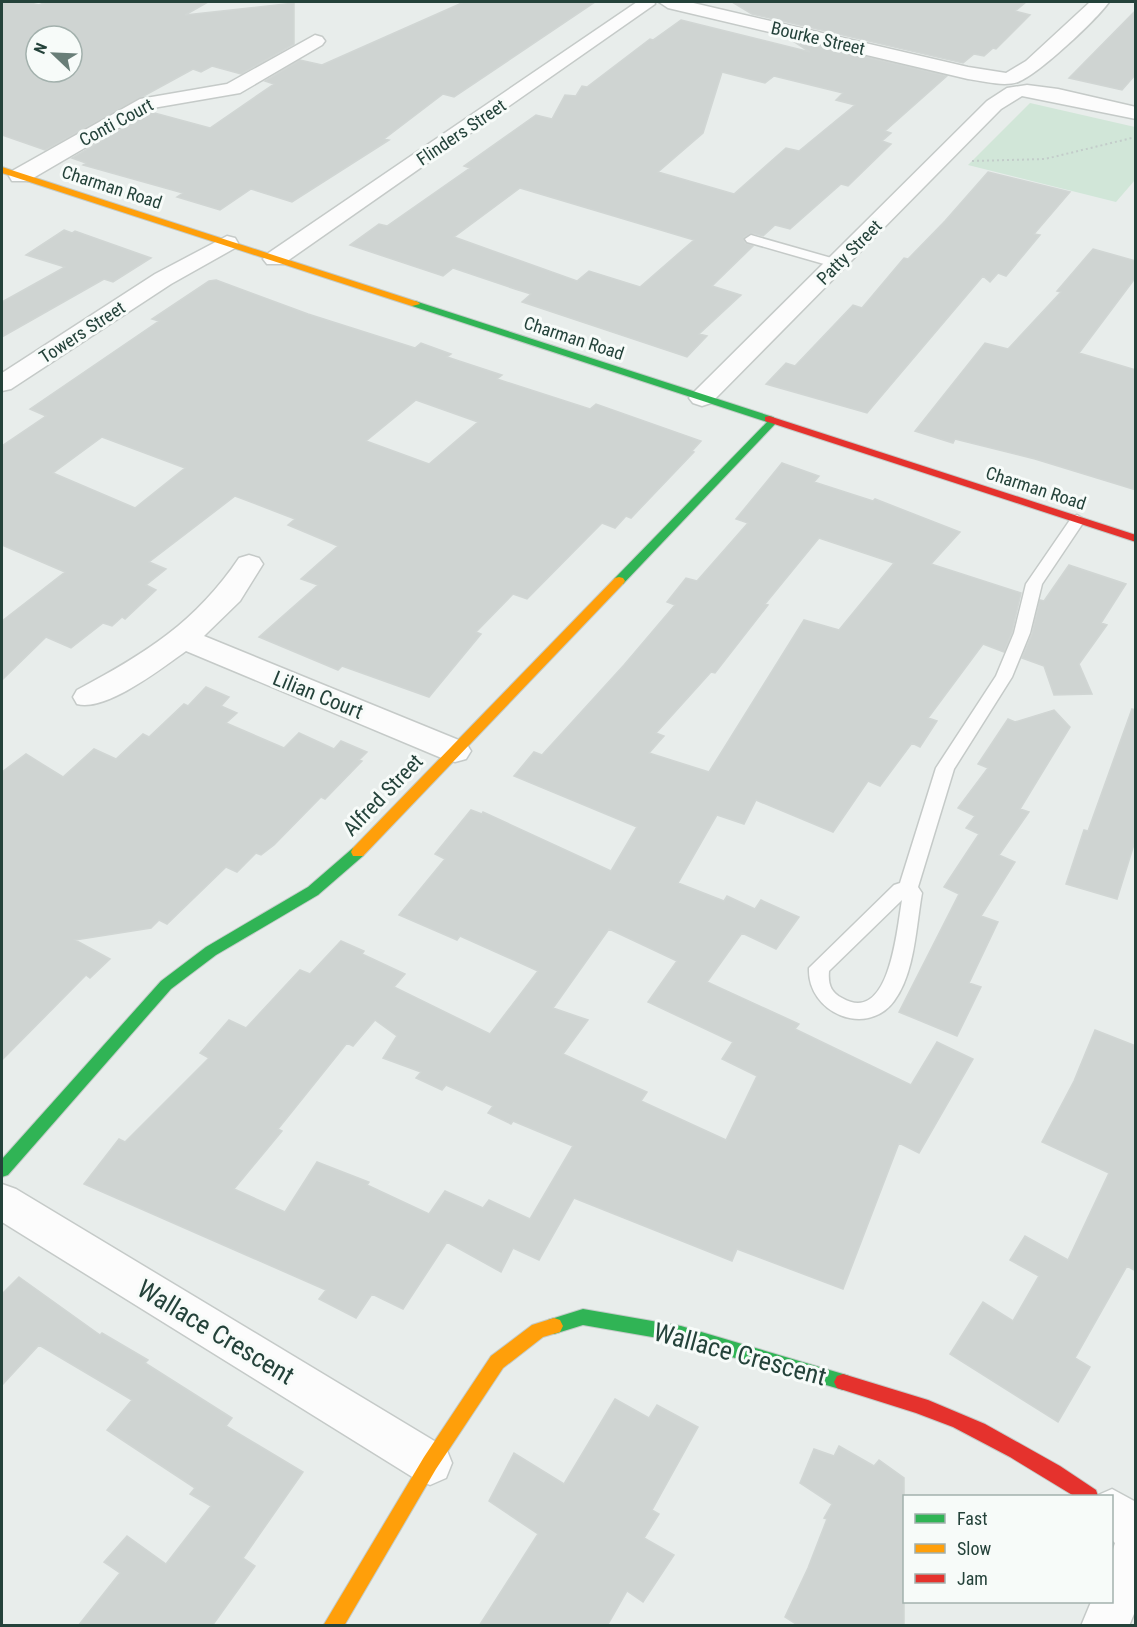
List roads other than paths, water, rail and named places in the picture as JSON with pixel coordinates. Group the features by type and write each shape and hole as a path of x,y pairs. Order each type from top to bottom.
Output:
{"street":[{"name":"Bourke Street","path":"642,3 668,2 1136,113"},
{"name":"Patty Street","path":"702,398 1014,85 1100,2"},
{"name":"Flinders Street","path":"275,259 642,3"},
{"name":"Conti Court","path":"11,173 147,103 233,89 315,41"},
{"name":"Charman Road","path":"11,173 1136,539"},
{"name":"Towers Street","path":"2,384 222,242"},
{"name":"Alfred Street","path":"2,1170 166,985 211,951 313,891 347,863 773,421"},
{"path":"88,697 133,674 183,638 227,597 249,564"},
{"name":"Lilian Court","path":"183,638 454,751"},
{"name":"Wallace Crescent","path":"2,1201 430,1463"},
{"name":"Wallace Crescent","path":"333,1626 430,1463 497,1362 538,1331 583,1317 681,1334 951,1416 1042,1463 1086,1495"},
{"path":"1113,1513 1136,1530"},
{"path":"1106,1626 1136,1548"}],"lane":[{"path":"751,239 838,264"},
{"path":"908,889 928,817 945,768 1004,677 1022,633 1034,584 1077,520"},
{"path":"908,889 913,893 896,974 889,994 881,1003 869,1009 840,1007 827,1000 819,990 816,979 819,968 901,890 908,889"}]}
